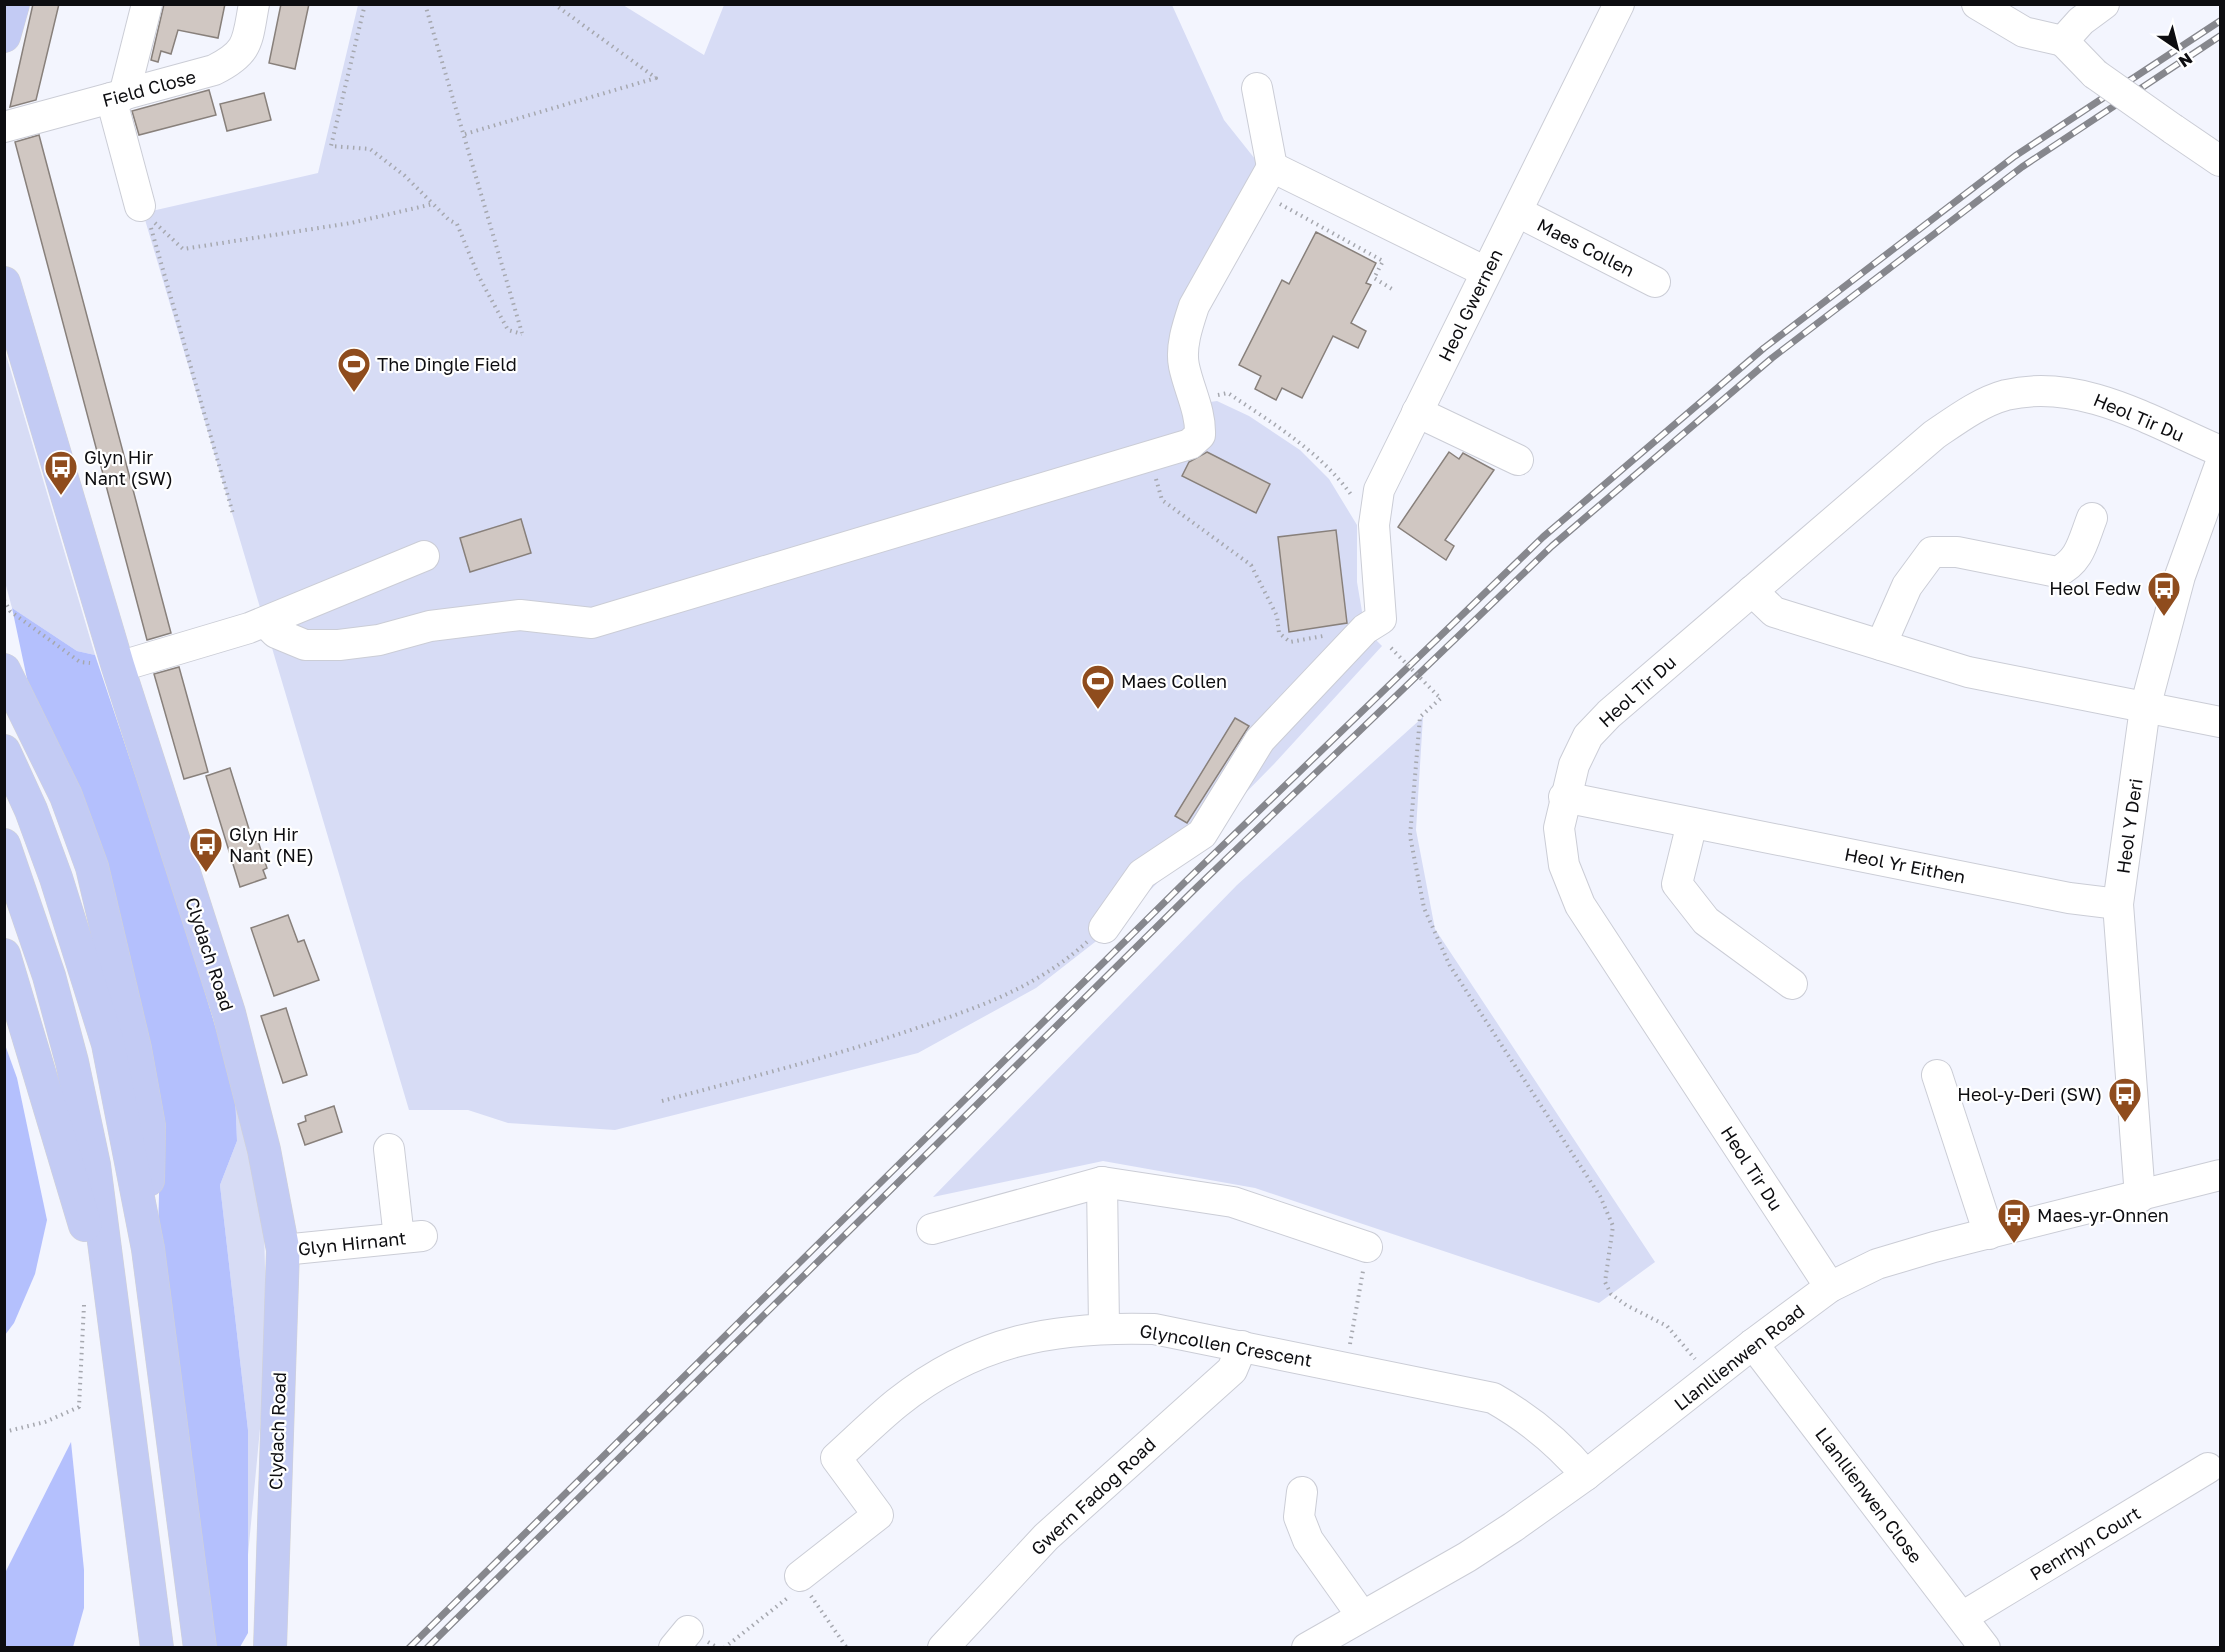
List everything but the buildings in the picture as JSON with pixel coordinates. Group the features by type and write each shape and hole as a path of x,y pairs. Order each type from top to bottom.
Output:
{"main road":[{"path":"4,36 13,4"},
{"name":"Clydach Road","path":"4,283 118,667 229,1013 264,1150 283,1250 270,1647"},
{"path":"4,670 66,796 92,867 135,1049 149,1126 148,1249"},
{"path":"4,752 31,810 56,878 108,1044 148,1249 200,1647"},
{"path":"4,845 49,975 72,1062 94,1165 157,1647"},
{"path":"4,955 17,988 118,1339"}],"street":[{"path":"140,207 118,96 147,4"},
{"name":"Field Close","path":"4,127 214,70 239,55 246,43 254,4"},
{"name":"Heol Gwernen","path":"1104,928 1142,874 1202,834 1260,740 1365,629 1381,619 1374,525 1379,490 1619,4"},
{"path":"1977,4 2024,32 2063,41 2095,74 2220,160"},
{"path":"2063,41 2081,21 2104,4"},
{"path":"265,622 276,633 305,645 339,645 379,640 430,626 520,615 592,623 1190,444 1200,435 1201,423 1184,364 1191,315 1265,179 1257,88"},
{"path":"1265,179 1486,272"},
{"name":"Maes Collen","path":"1518,212 1655,282"},
{"name":"Heol Tir Du","path":"1830,1287 1580,905 1564,865 1559,828 1564,796 1574,765 1588,736 1609,714 1934,435 1968,412 2006,395 2042,391 2087,395 2220,450"},
{"path":"1417,412 1518,460"},
{"name":"Heol Y Deri","path":"2140,1197 2118,904 2145,708 2180,576 2220,465"},
{"path":"1881,645 1907,586 1932,552 1957,552 2057,572 2077,559 2092,518"},
{"path":"118,667 265,622 423,556"},
{"path":"1752,591 1774,612 1968,672 2220,722"},
{"name":"Heol Yr Eithen","path":"1564,796 2069,898 2118,904"},
{"path":"1692,823 1677,884 1706,921 1792,984"},
{"path":"1937,1075 1989,1234"},
{"name":"Glyn Hirnant","path":"283,1250 410,1237 389,1149"},
{"name":"Llanllienwen Road","path":"1307,1647 1467,1557 1586,1475 1753,1344 1830,1287 1876,1264 2220,1176"},
{"path":"1102,1182 1104,1327"},
{"path":"932,1229 1102,1182 1233,1202 1367,1247"},
{"name":"Glyncollen Crescent","path":"800,1576 878,1515 836,1458 897,1403 934,1377 968,1358 1008,1343 1049,1332 1104,1327 1154,1329 1346,1366 1493,1398 1526,1417 1560,1445 1586,1475"},
{"name":"Llanllienwen Close","path":"1753,1344 1985,1647"},
{"name":"Gwern Fadog Road","path":"943,1647 1046,1537 1232,1370 1242,1346"},
{"name":"Penrhyn Court","path":"1962,1617 2209,1469"},
{"path":"1302,1492 1299,1516 1308,1540 1362,1616"}],"path":[{"path":"364,4 332,146 370,149 405,176 449,220 457,224 465,238 479,277 508,330 522,334 425,4"},
{"path":"465,134 656,78 554,4"},
{"path":"1265,179 1383,261 1374,278 1392,289"},
{"path":"233,514 148,217 183,249 351,223 433,204"},
{"path":"1195,404 1208,397 1228,393 1336,474 1374,525"},
{"path":"1149,456 1162,500 1251,565 1277,616 1280,633"},
{"path":"4,600 10,611 80,662 118,667"},
{"path":"1391,648 1441,698 1420,717 1410,836 1424,908 1436,939 1450,966 1600,1196 1613,1226 1605,1282 1611,1294 1626,1305 1667,1326 1711,1377"},
{"path":"662,1101 843,1053 991,1003 1067,960 1104,928"},
{"path":"1346,1366 1367,1247"},
{"path":"4,1432 45,1422 79,1407 84,1297"},
{"path":"724,1647 800,1589 800,1576"},
{"path":"800,1576 817,1607 847,1647"}],"shaded area":[{"path":"358,5 623,5 704,55 724,5 1172,5 1224,120 1255,159 1258,192 1194,306 1196,404 1217,401 1249,416 1300,450 1329,479 1357,525 1357,582 1365,629 1382,646 1274,764 1113,928 1036,988 918,1053 615,1130 508,1123 468,1110 409,1110 143,213 318,173"},
{"path":"4,348 95,655 77,651 12,608 5,582"},
{"path":"12,608 77,651 95,655 177,899 235,1092 237,1141 220,1185 248,1430 248,1633 240,1647 214,1647 158,1234 160,1154 34,712"},
{"path":"1423,717 1416,830 1435,929 1655,1262 1599,1303 1255,1188 1103,1161 933,1197 1237,885"},
{"path":"4,1042 17,1078 47,1220 35,1274 14,1323 5,1335"},
{"path":"235,1092 264,1225 267,1355 248,1555 248,1430 220,1185 237,1141"},
{"path":"71,1442 84,1570 84,1608 73,1647 5,1647 5,1573"}],"railway":[{"path":"409,1648 1185,882 1543,537 1764,348 2015,156 2220,21"},
{"path":"427,1648 1194,890 1552,546 1772,358 2022,167 2220,36"}],"place":[{"name":"The Dingle Field","path":"354,393"},
{"name":"Glyn Hir Nant (SW)","path":"61,496"},
{"name":"Heol Fedw","path":"2164,617"},
{"name":"Maes Collen","path":"1098,710"},
{"name":"Glyn Hir Nant (NE)","path":"206,873"},
{"name":"Heol-y-Deri (SW)","path":"2125,1123"},
{"name":"Maes-yr-Onnen","path":"2014,1244"}]}
